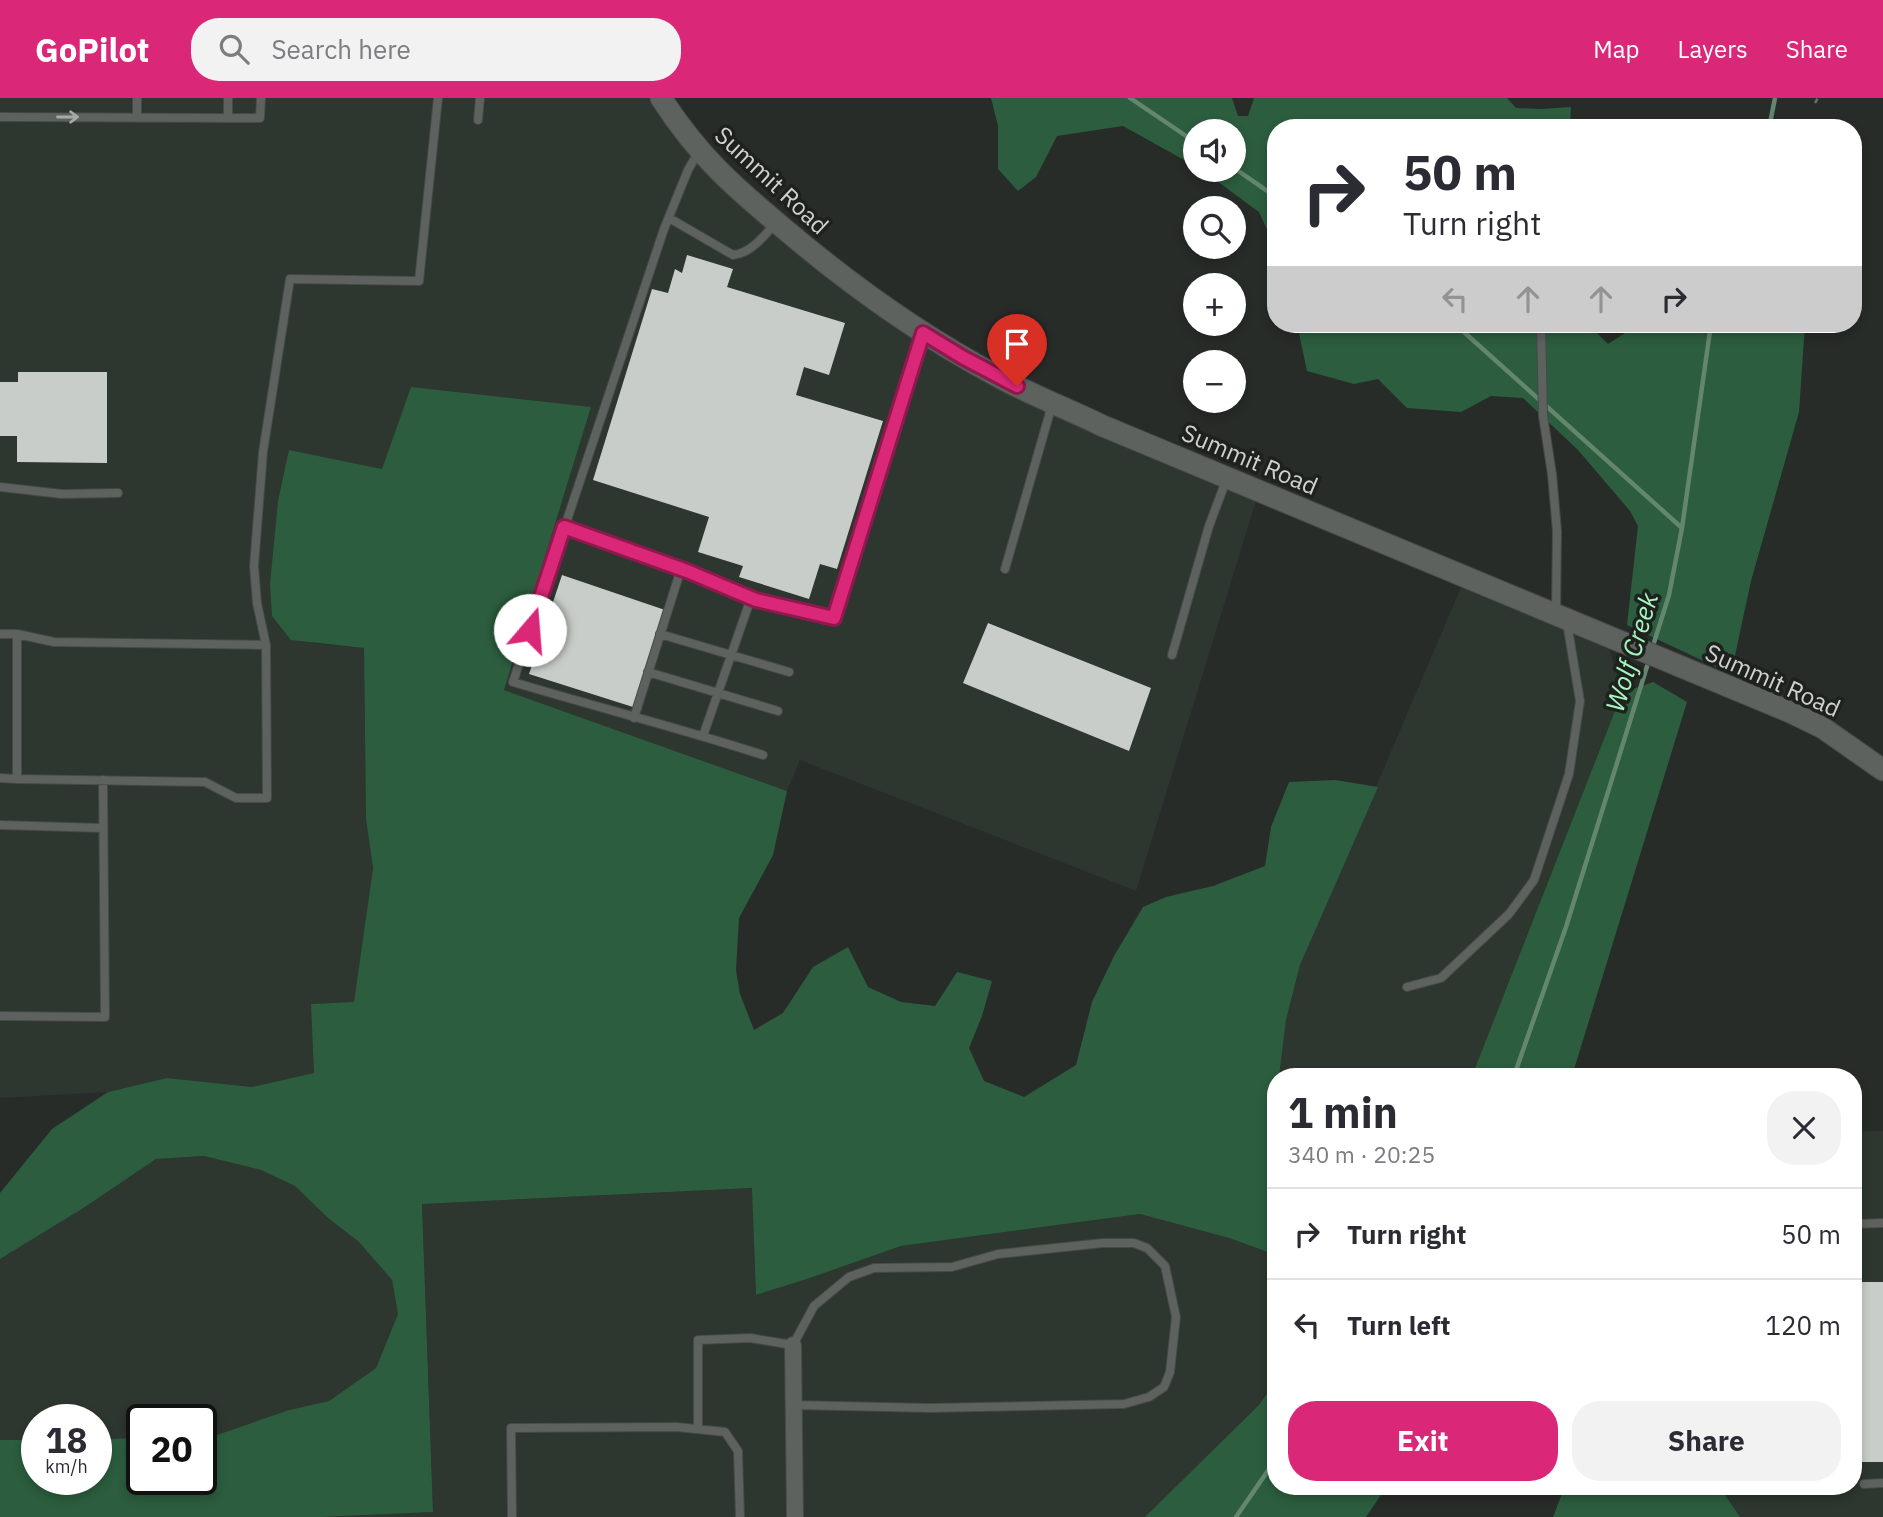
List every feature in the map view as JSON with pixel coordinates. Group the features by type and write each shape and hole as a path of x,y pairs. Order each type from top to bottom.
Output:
{"street":[{"name":"Summit Road","path":"661,98 699,151 732,186 776,223 862,292 923,333 1000,378 1227,478 1790,712 1823,728 1883,769"},
{"path":"793,1345 795,1517"}],"lane":[{"path":"136,118 137,98"},
{"path":"228,98 228,118"},
{"path":"0,117 260,118 261,98"},
{"path":"0,778 205,782 236,798 267,798 265,645 257,603 254,566 263,453 290,279 419,281 438,98"},
{"path":"478,120 480,98"},
{"path":"699,151 668,218 513,682 762,755"},
{"path":"668,218 733,255 741,254 760,242 776,223"},
{"path":"564,527 681,569 751,598 834,618 923,333"},
{"path":"1408,987 1441,978 1509,914 1534,880 1569,774 1580,701 1561,618 1552,474 1543,416 1541,333"},
{"path":"1005,569 1052,402"},
{"path":"1172,655 1209,526 1227,478"},
{"path":"0,488 62,494 118,494"},
{"path":"634,718 681,569"},
{"path":"703,736 751,598"},
{"path":"0,634 17,634 54,642 265,645"},
{"path":"17,634 17,779"},
{"path":"660,634 789,672"},
{"path":"648,672 717,695 778,711"},
{"path":"0,1016 105,1017 103,780"},
{"path":"0,825 102,828"},
{"path":"1862,1224 1883,1223"},
{"path":"698,1429 698,1340 750,1338 793,1345 814,1306 849,1277 874,1268 952,1267 998,1254 1103,1243 1134,1243 1147,1248 1165,1266 1176,1317 1170,1372 1164,1387 1149,1397 1124,1404 930,1408 793,1405"},
{"path":"512,1517 511,1428 677,1427 725,1432 738,1451 740,1517"},
{"path":"1864,1483 1883,1483"}],"path":[{"path":"1815,103 1818,98"}],"shaded area":[{"path":"0,98 662,98 684,133 928,336 1259,491 1136,891 800,760 787,791 504,690 591,407 382,469 289,451 312,643 364,648 366,819 373,868 354,1003 312,1004 315,1073 252,1087 167,1078 108,1092 0,1098"},
{"path":"1465,578 1606,637 1622,693 1475,1068 1280,1068 1286,1020 1300,965"},
{"path":"1883,1131 1883,1517 1740,1517 1725,1495 1862,1495 1862,1132"},
{"path":"204,1156 261,1170 295,1186 328,1218 359,1242 392,1280 398,1314 376,1368 329,1401 289,1410 217,1435 217,1404 126,1404 126,1438 112,1439 112,1404 21,1404 21,1440 0,1440 0,1259 156,1159"},
{"path":"753,1188 756,1295 901,1246 1140,1214 1229,1238 1267,1252 1267,1472 1236,1517 321,1517 433,1512 422,1204"}],"green space":[{"path":"991,98 1232,98 1238,116 1248,116 1254,98 1507,98 1516,108 1571,107 1570,119 1267,119 1267,229 1259,212 1246,202 1246,196 1237,196 1218,182 1246,182 1246,119 1183,119 1183,159 1123,126 1057,136 1036,177 1018,191 998,169 998,126"},
{"path":"1299,333 1597,333 1608,344 1625,333 1804,333 1799,412 1751,581 1731,674 1627,625 1638,526 1630,511 1578,450 1523,398 1491,396 1461,412 1407,408 1378,379 1354,384 1307,371"},
{"path":"411,387 591,407 504,690 787,791 773,855 739,918 736,970 740,994 754,1030 783,1013 813,967 848,947 868,987 901,1002 935,1006 957,972 992,981 969,1048 984,1081 1024,1097 1076,1065 1092,1002 1114,956 1143,907 1166,897 1213,886 1265,866 1271,827 1289,782 1335,780 1378,787 1300,965 1286,1020 1280,1068 1267,1068 1267,1252 1229,1238 1140,1214 901,1246 756,1295 752,1188 422,1204 433,1512 321,1517 0,1517 0,1440 21,1440 21,1495 112,1495 112,1439 126,1438 126,1495 217,1495 217,1435 289,1410 329,1401 376,1368 398,1314 392,1280 359,1242 328,1218 295,1186 261,1170 204,1156 156,1159 0,1259 0,1193 52,1129 108,1092 167,1078 252,1087 314,1073 311,1004 354,1002 373,868 366,819 364,648 291,640 272,616 270,584 278,501 289,450 382,469"},
{"path":"1653,682 1687,702 1574,1068 1475,1068 1622,693"},
{"path":"1267,1394 1267,1495 1381,1495 1366,1517 1145,1517 1259,1405"},
{"path":"1562,1495 1725,1495 1740,1517 1553,1517"}],"building":[{"path":"687,255 733,269 727,287 845,323 829,375 804,367 796,395 883,421 837,569 820,564 809,599 739,577 743,566 698,552 709,517 593,480 652,289 668,293 675,269 682,273"},
{"path":"18,372 107,372 107,463 17,462 17,436 0,436 0,382 18,382"},
{"path":"562,575 665,610 633,707 529,674"},
{"path":"988,623 1151,688 1129,751 963,683"},
{"path":"1862,1282 1883,1282 1883,1462 1862,1462"}],"waterway":[{"name":"Wolf Creek","path":"1130,98 1183,134"},
{"path":"1771,119 1775,98"},
{"name":"Wolf Creek","path":"1246,176 1267,191"},
{"name":"Wolf Creek","path":"1465,333 1682,528 1669,595 1652,649"},
{"path":"1682,528 1710,333"},
{"name":"Wolf Creek","path":"1517,1068 1566,927 1649,660"},
{"name":"Wolf Creek","path":"1236,1517 1267,1472"}],"route":[{"path":"530,630 564,527 687,571 756,600 834,618 923,333 1017,386"}]}
